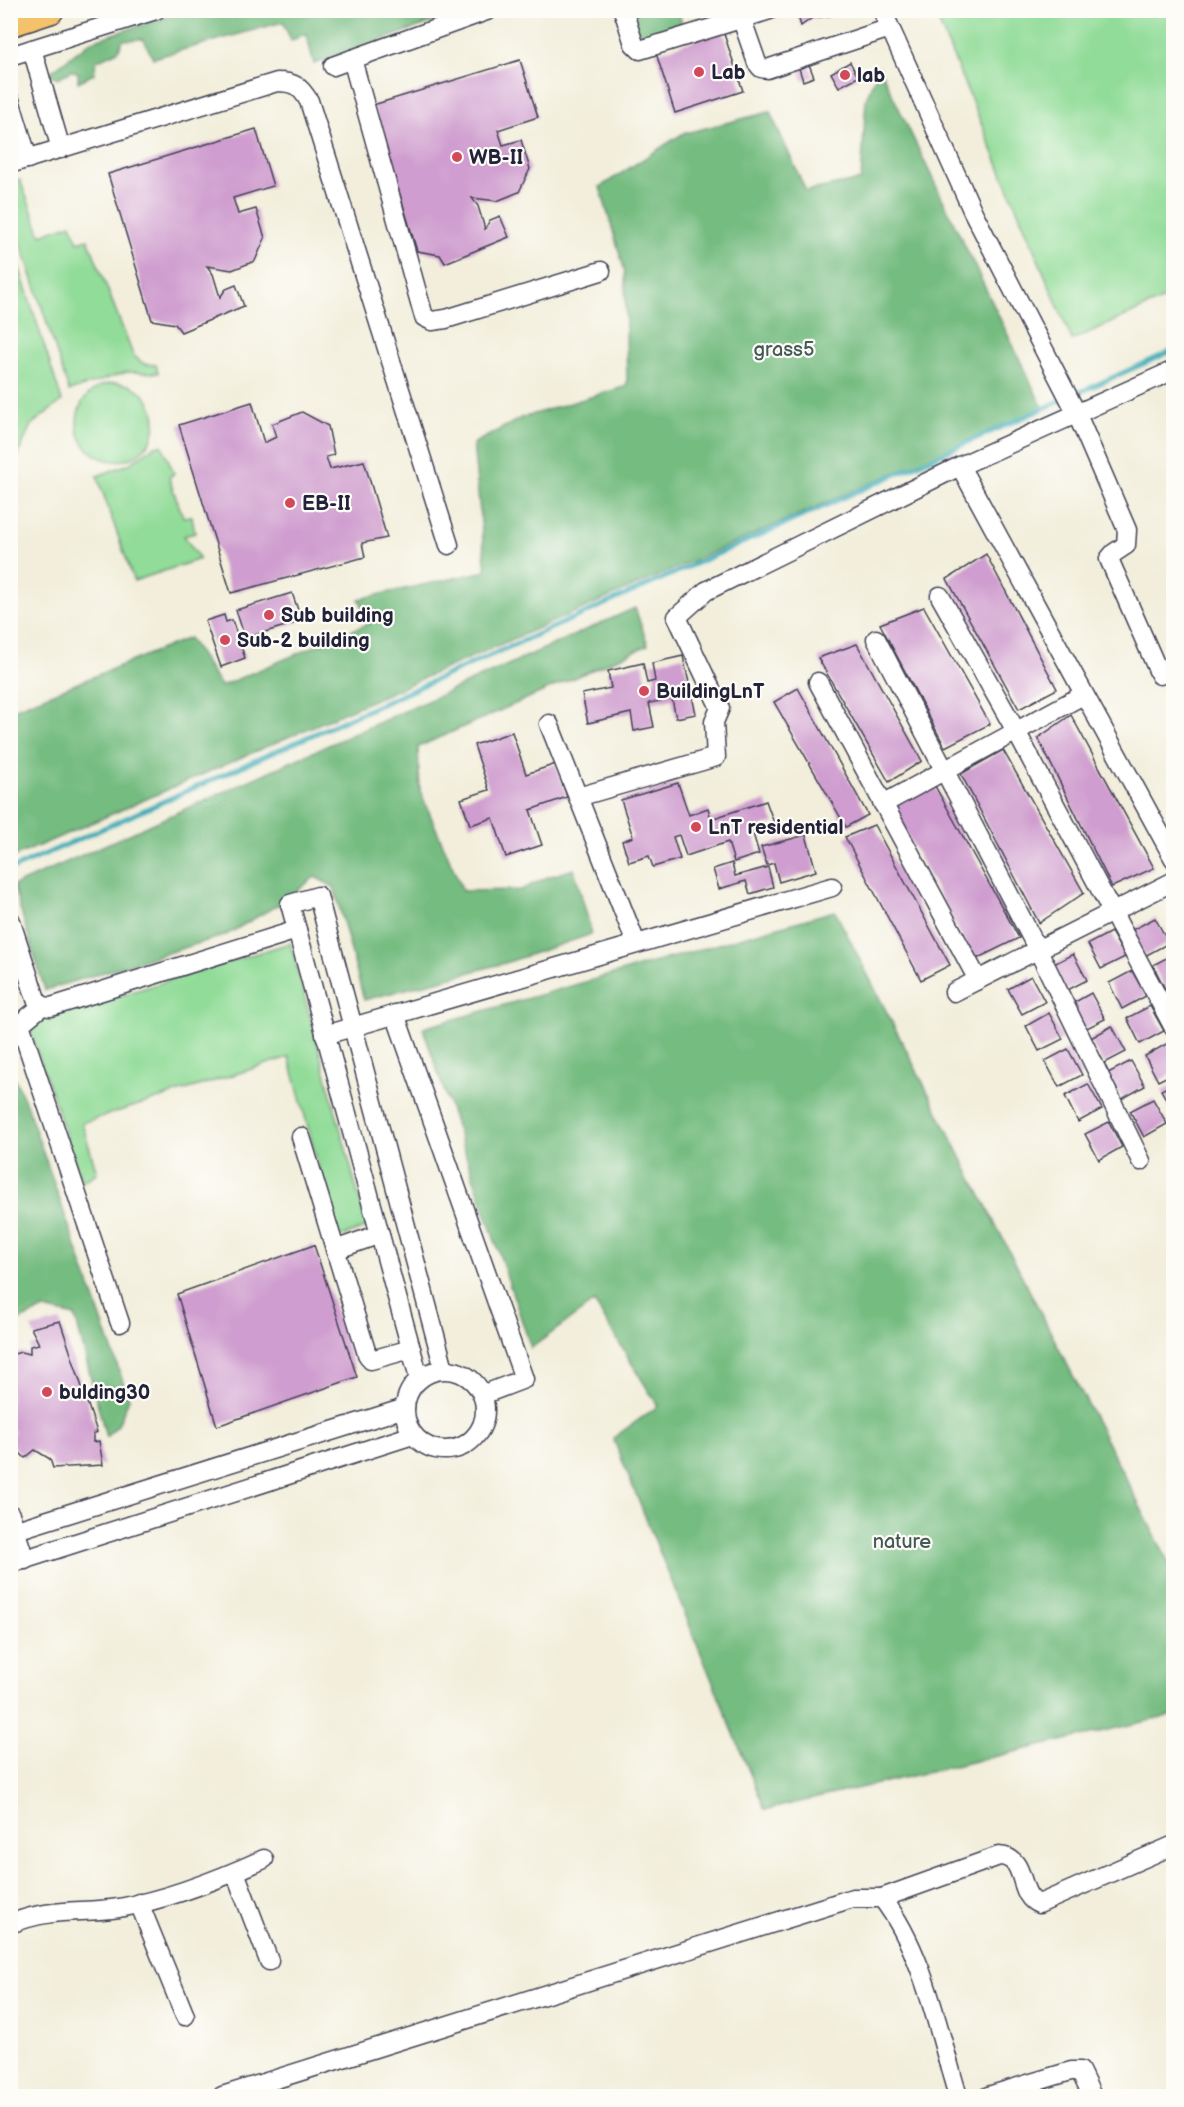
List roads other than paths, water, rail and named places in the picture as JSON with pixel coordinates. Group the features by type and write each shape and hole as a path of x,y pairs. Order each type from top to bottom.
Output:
{"highway":[{"path":"10,23 50,10"}],"street":[{"path":"10,56 156,10"},
{"path":"333,66 489,10"},
{"path":"623,10 634,44 640,50 770,10"},
{"path":"882,10 973,212 1076,412 1127,530 1126,545 1109,559 1160,675"},
{"path":"742,20 757,63 761,68 767,69 890,28"},
{"path":"32,49 61,148"},
{"path":"352,59 424,317 432,321 446,319 601,271"},
{"path":"10,100 19,161 277,82 292,82 302,89 309,101 449,545"},
{"path":"578,797 717,757 714,722 720,708 677,617 706,591 960,466 1173,370"},
{"path":"960,466 1173,859"},
{"path":"940,596 1016,731 1173,1028"},
{"path":"876,639 1038,950 1141,1161"},
{"path":"818,682 978,980"},
{"path":"884,804 1083,694"},
{"path":"549,724 636,943"},
{"path":"954,992 1112,914 1173,881"},
{"path":"325,1035 832,887"},
{"path":"419,1378 290,904 318,896 444,1369"},
{"path":"10,919 36,999 42,1006 51,1007 297,930"},
{"path":"42,1006 23,1021 20,1028 120,1323"},
{"path":"395,1014 524,1379 482,1395"},
{"path":"301,1137 371,1360 411,1349"},
{"path":"335,1250 380,1234"},
{"path":"444,1369 458,1372 470,1379 482,1395 485,1417 480,1430 471,1441 459,1448 447,1451 434,1449 413,1435 407,1425 405,1407 411,1388 419,1378 430,1372 444,1369"},
{"path":"405,1407 12,1526 18,1562 413,1435"},
{"path":"222,2097 853,1898 882,1898 999,1856 1008,1856 1016,1863 1030,1898 1039,1904 1173,1845"},
{"path":"10,1924 43,1912 119,1908 139,1903 235,1872 264,1858"},
{"path":"235,1872 269,1961"},
{"path":"882,1898 897,1916 913,1950 958,2097"},
{"path":"139,1903 185,2016"},
{"path":"988,2097 1071,2071 1080,2071 1092,2097"}],"waterway":[{"path":"10,870 1174,350"}],"place":[{"name":"Lab","path":"699,72"},
{"name":"lab","path":"845,75"},
{"name":"WB-II","path":"457,157"},
{"name":"EB-II","path":"290,503"},
{"name":"Sub building","path":"269,615"},
{"name":"Sub-2 building","path":"225,640"},
{"name":"BuildingLnT","path":"644,691"},
{"name":"LnT residential","path":"696,827"},
{"name":"bulding30","path":"47,1392"}],"park label":[{"name":"grass5","path":"784,349"},
{"name":"nature","path":"902,1541"}]}
